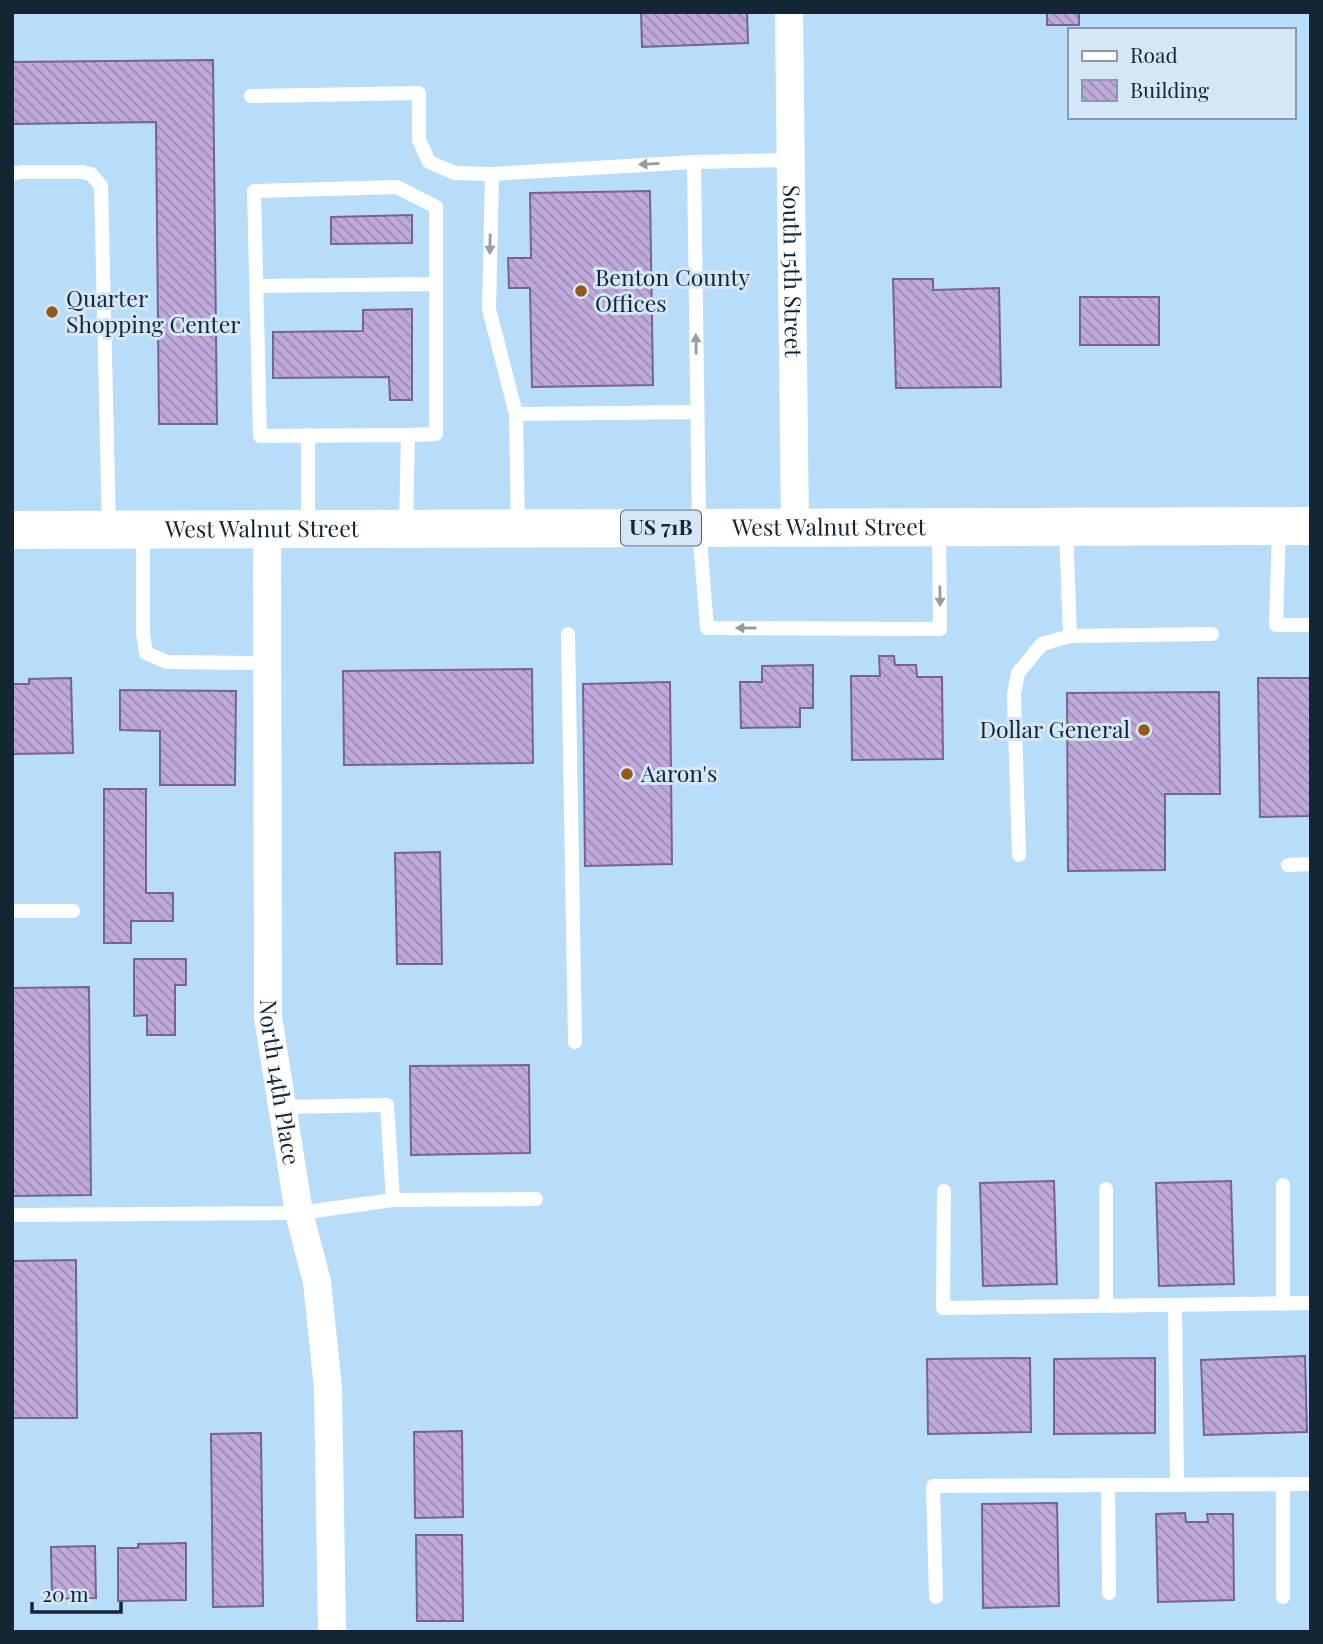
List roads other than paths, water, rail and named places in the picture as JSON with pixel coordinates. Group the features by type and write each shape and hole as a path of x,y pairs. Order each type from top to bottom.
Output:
{"main road":[{"name":"West Walnut Street","path":"12,530 1295,526"}],"street":[{"name":"South 15th Street","path":"789,12 795,528"},
{"name":"North 14th Place","path":"267,528 268,1017 299,1213 317,1282 328,1388 332,1632"}],"lane":[{"path":"251,96 419,93 419,140 429,162 455,173 492,174 694,162 790,160"},
{"path":"694,162 699,528 707,628 940,629 939,527"},
{"path":"12,174 82,172 90,174 101,186 126,529 146,653 167,662 268,663"},
{"path":"492,174 489,309 516,414 518,528"},
{"path":"397,187 436,207 436,284 436,433 408,436 260,436 254,191 397,187"},
{"path":"257,286 436,284"},
{"path":"516,414 697,412"},
{"path":"307,528 308,435"},
{"path":"406,528 408,436"},
{"path":"1295,526 1276,625 1311,625"},
{"path":"1066,527 1070,636"},
{"path":"568,634 575,1041"},
{"path":"1019,855 1014,694 1017,673 1042,644 1070,636 1212,634"},
{"path":"1288,865 1311,864"},
{"path":"12,911 73,911"},
{"path":"282,1107 387,1105 393,1200"},
{"path":"1283,1185 1283,1304"},
{"path":"1106,1189 1106,1306"},
{"path":"944,1191 943,1308 1311,1303"},
{"path":"12,1215 299,1213 393,1200 536,1199"},
{"path":"1175,1305 1177,1485"},
{"path":"1283,1484 1283,1597"},
{"path":"936,1597 933,1486 1311,1484"},
{"path":"1108,1485 1109,1593"}],"place":[{"name":"Benton County Offices","path":"581,291"},
{"name":"Quarter Shopping Center","path":"52,312"},
{"name":"Dollar General","path":"1144,730"},
{"name":"Aaron's","path":"627,774"}]}
